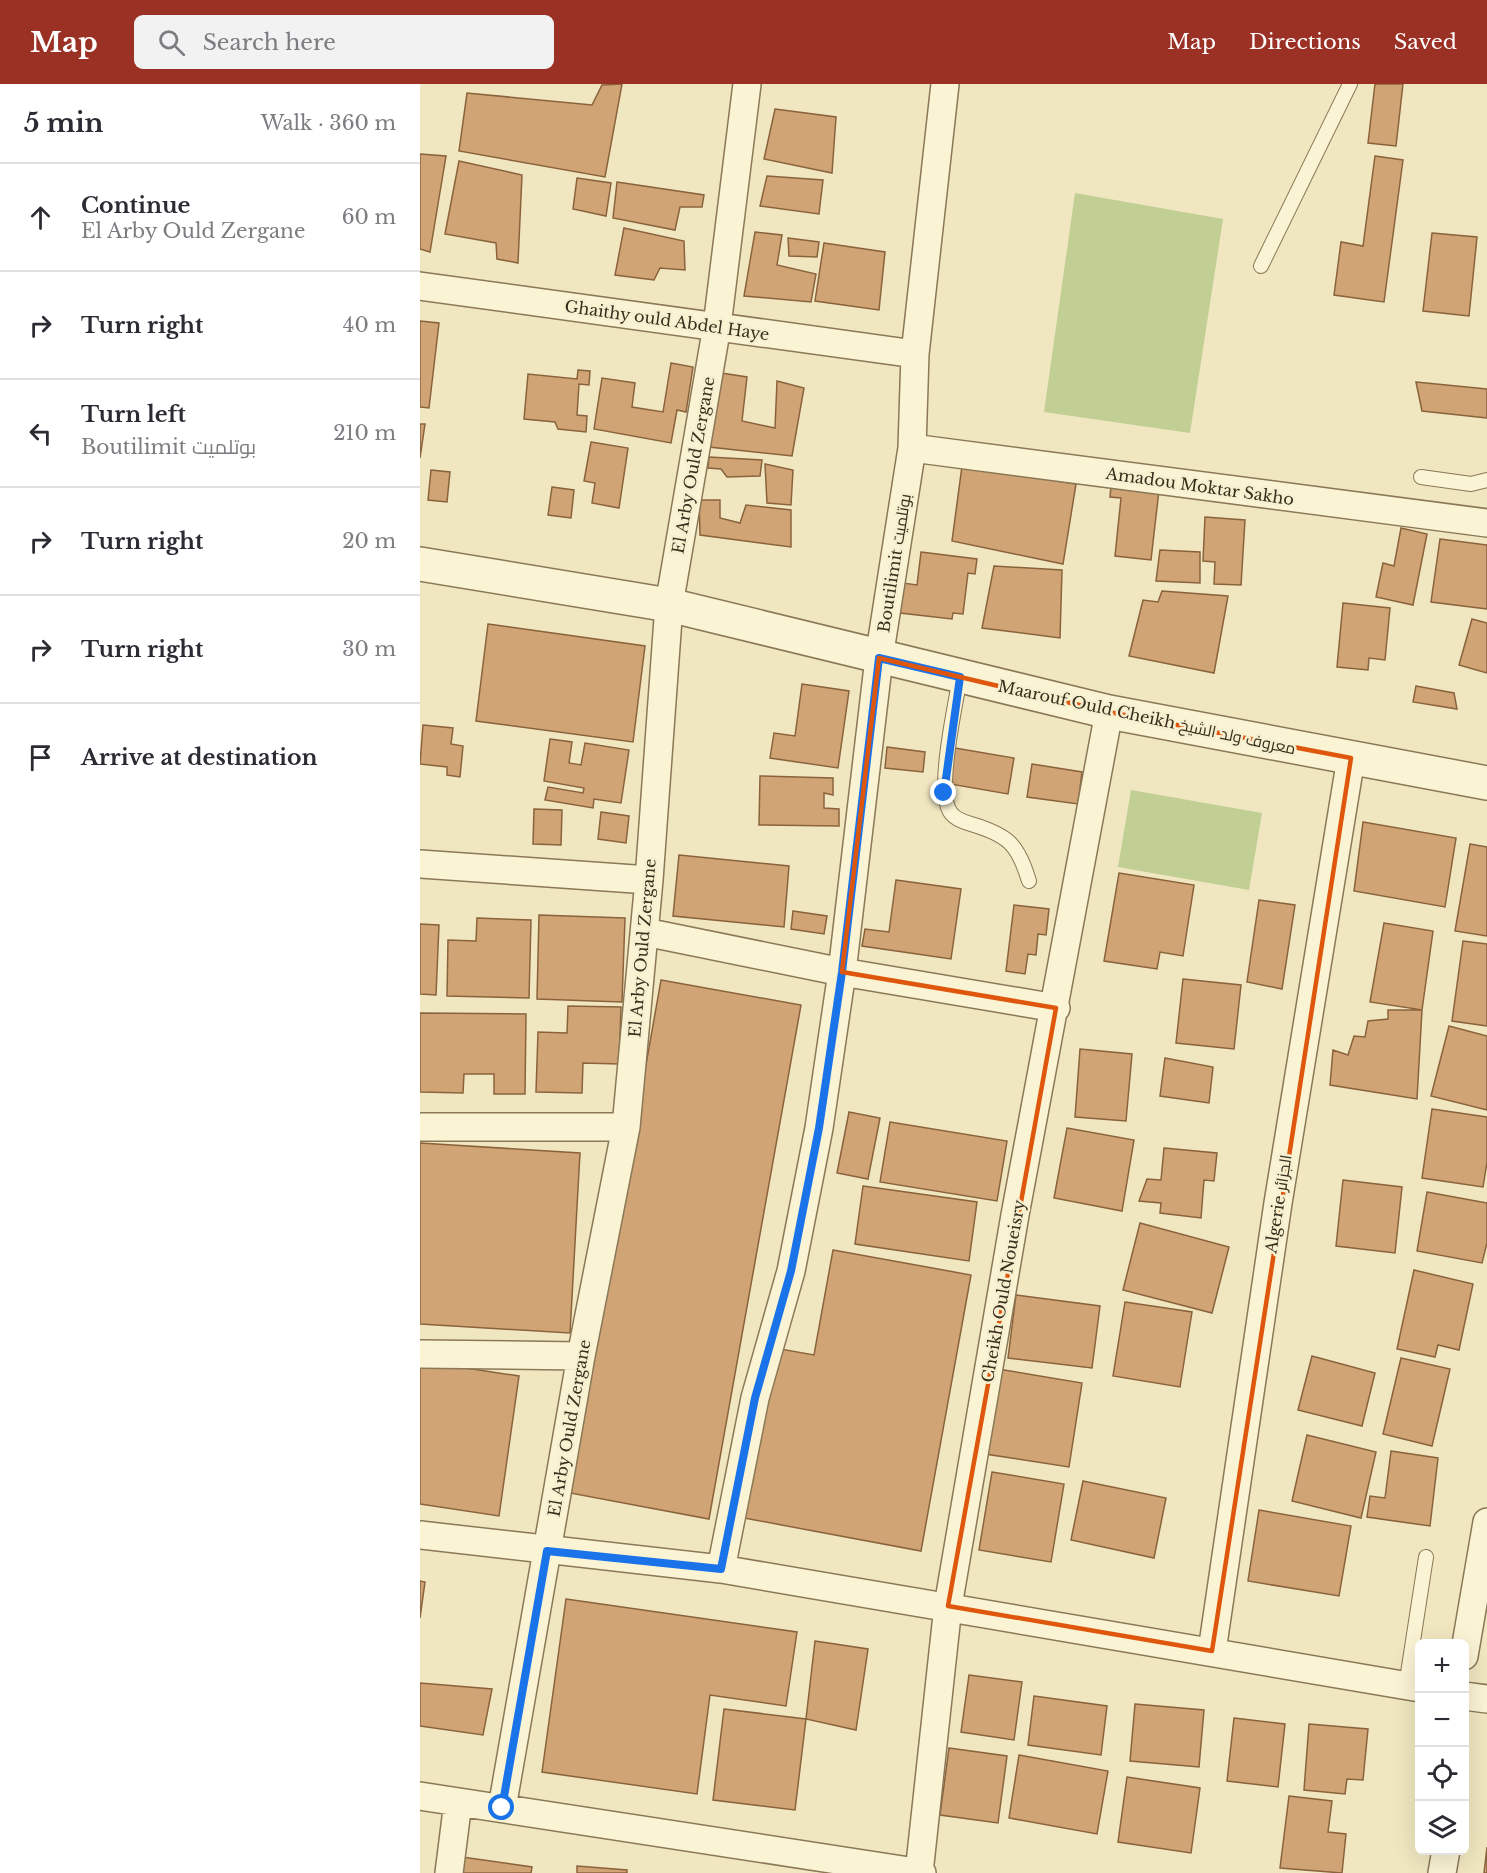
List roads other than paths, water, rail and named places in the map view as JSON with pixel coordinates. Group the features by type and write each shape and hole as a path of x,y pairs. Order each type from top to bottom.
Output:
{"street":[{"name":"El Arby Ould Zergane","path":"502,1808 582,1356 626,1127 645,932 669,605 717,326 747,84"},
{"name":"Boutilimit بوتلميت","path":"721,1569 755,1398 791,1271 819,1128 842,972 879,658 912,448 915,354 945,84"},
{"name":"Ghaithy ould Abdel Haye","path":"420,286 915,354"},
{"name":"Amadou Moktar Sakho","path":"912,448 1487,523"},
{"name":"Maarouf Ould Cheikh معروف ولد الشيخ","path":"420,564 669,605 879,658 1109,712 1487,783"},
{"name":"Cheikh Ould Noueisry","path":"920,1873 948,1606 1015,1215 1056,1008 1109,712"},
{"name":"Algerie الجزائر","path":"1212,1651 1278,1203 1351,758"},
{"path":"420,864 649,880"},
{"path":"645,932 842,972 1056,1008"},
{"path":"420,1127 626,1127"},
{"path":"420,1354 582,1356"},
{"path":"1467,1639 1487,1522"},
{"path":"420,1535 721,1569 1413,1687"},
{"path":"1469,1697 1487,1699"},
{"path":"420,1796 757,1850 920,1873"},
{"path":"449,1873 458,1802"},
{"path":"1442,1873 1445,1855"}],"lane":[{"path":"1261,266 1350,84"},
{"path":"1422,477 1471,484 1487,480"},
{"path":"960,677 945,771 944,793 950,813 962,821 994,831 1008,840 1021,856 1029,881"},
{"path":"1413,1687 1426,1557"}]}
